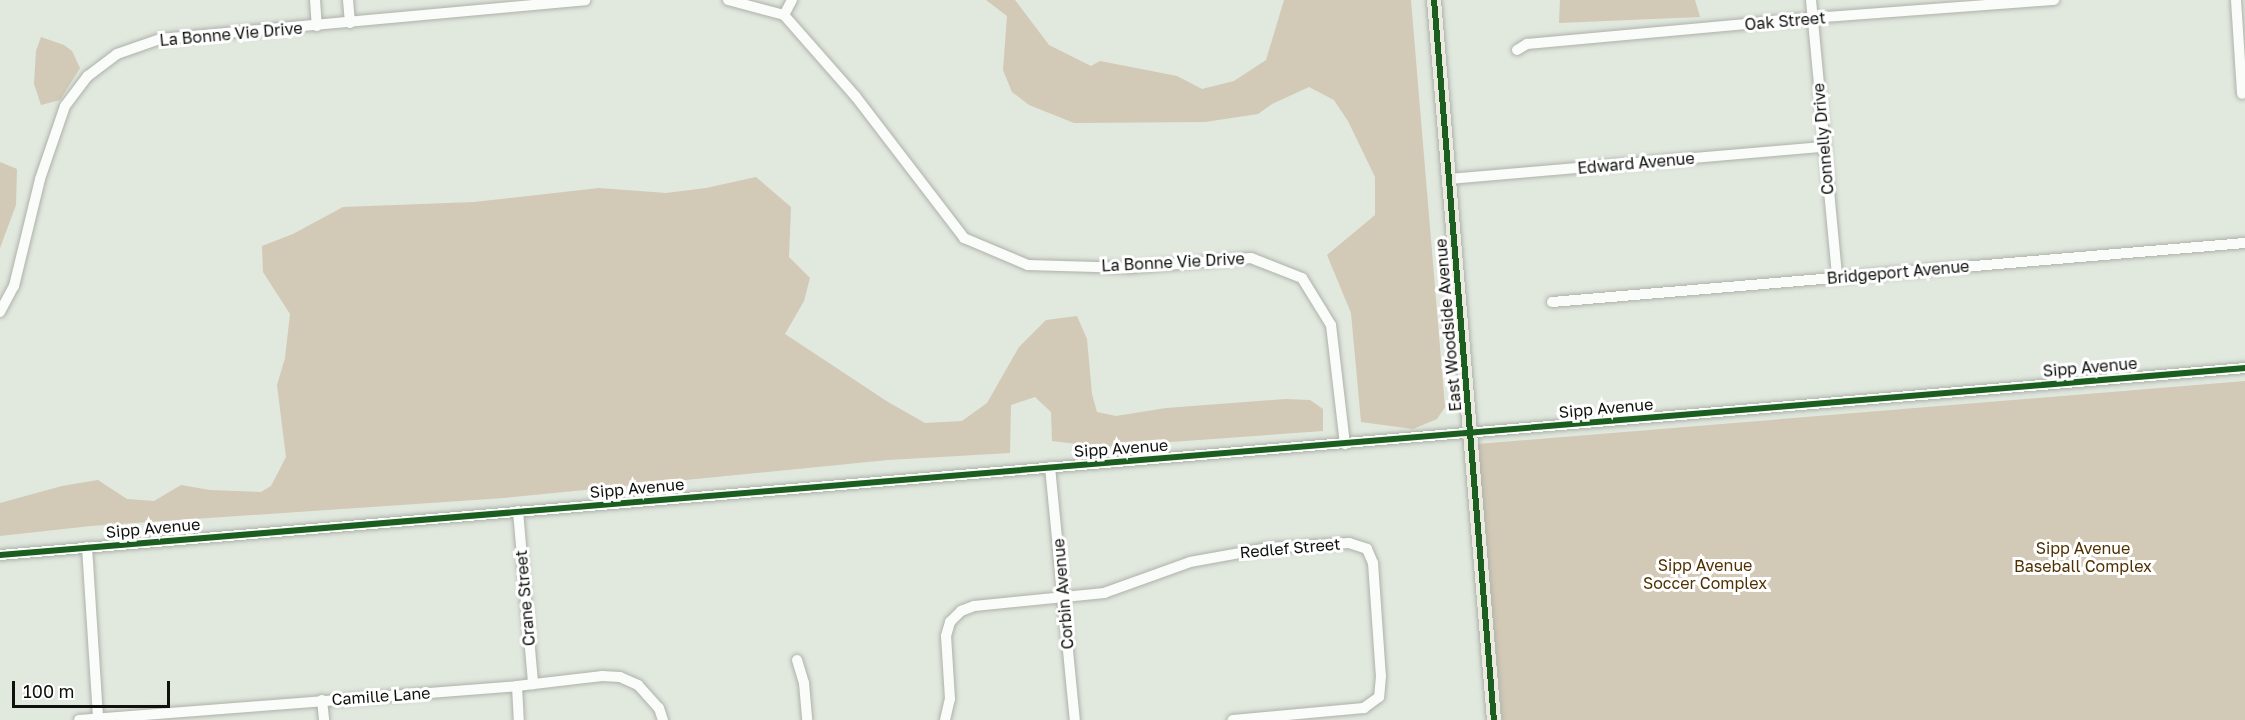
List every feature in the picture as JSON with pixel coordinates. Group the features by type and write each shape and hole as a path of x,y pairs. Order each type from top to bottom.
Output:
{"main road":[{"name":"East Woodside Avenue","path":"1434,0 1494,720"}],"street":[{"path":"315,0 317,26"},
{"path":"348,0 350,23"},
{"name":"La Bonne Vie Drive","path":"0,312 14,286 40,179 65,106 88,76 117,54 160,39 585,0"},
{"path":"728,0 784,15 792,0"},
{"name":"Connelly Drive","path":"1811,0 1837,277"},
{"name":"Oak Street","path":"1517,50 1527,44 1812,18 2054,0"},
{"path":"2236,0 2242,94"},
{"name":"La Bonne Vie Drive","path":"784,15 856,96 964,238 1028,265 1130,268 1251,258 1302,278 1331,325 1345,444"},
{"name":"Edward Avenue","path":"1448,179 1824,147"},
{"name":"Bridgeport Avenue","path":"1552,302 2245,243"},
{"name":"Sipp Avenue","path":"0,555 2245,368"},
{"name":"Corbin Avenue","path":"1050,467 1074,720"},
{"name":"Crane Street","path":"518,512 533,684"},
{"name":"Redlef Street","path":"1063,598 1104,593 1190,562 1222,555 1318,544 1349,543 1367,549 1373,563 1381,676 1379,697 1364,708 1233,720"},
{"path":"87,547 98,718"},
{"path":"945,720 950,699 945,656 950,622 961,611 974,606 1063,598"},
{"path":"797,660 804,683 807,720"},
{"name":"Camille Lane","path":"79,720 621,676 638,685 649,696 663,720"},
{"path":"517,686 519,720"},
{"path":"322,700 324,720"}],"green space":[{"path":"986,0 1015,0 1049,45 1091,66 1100,61 1177,76 1202,89 1234,81 1266,60 1284,0 1411,0 1445,407 1437,419 1413,429 1361,422 1351,313 1327,255 1375,215 1375,177 1348,121 1334,100 1309,87 1272,104 1258,114 1205,122 1074,123 1029,105 1012,92 1003,70 1007,16"},
{"path":"1560,0 1695,0 1700,17 1559,23"},
{"path":"41,37 64,45 72,51 80,68 60,100 41,105 34,84 36,51"},
{"path":"0,162 17,169 16,205 0,248"},
{"path":"756,177 791,207 789,257 810,278 804,301 785,334 888,402 925,423 962,421 987,403 1019,347 1046,320 1077,316 1087,339 1092,394 1097,412 1116,416 1166,408 1285,399 1310,400 1323,409 1323,431 1101,447 1052,441 1051,412 1035,397 1011,405 1010,453 888,460 504,498 91,526 0,536 0,503 62,486 98,480 127,499 154,501 181,485 210,490 261,492 271,486 286,457 277,385 285,358 290,314 263,272 262,246 293,234 343,207 474,202 599,188 666,193 706,188"},
{"path":"2245,381 2245,720 1502,720 1477,444"}],"cycle path":[{"path":"1434,0 1494,720"},
{"path":"0,555 2245,368"}],"park label":[{"name":"Sipp Avenue Baseball Complex","path":"2083,557"},
{"name":"Sipp Avenue Soccer Complex","path":"1705,574"}]}
